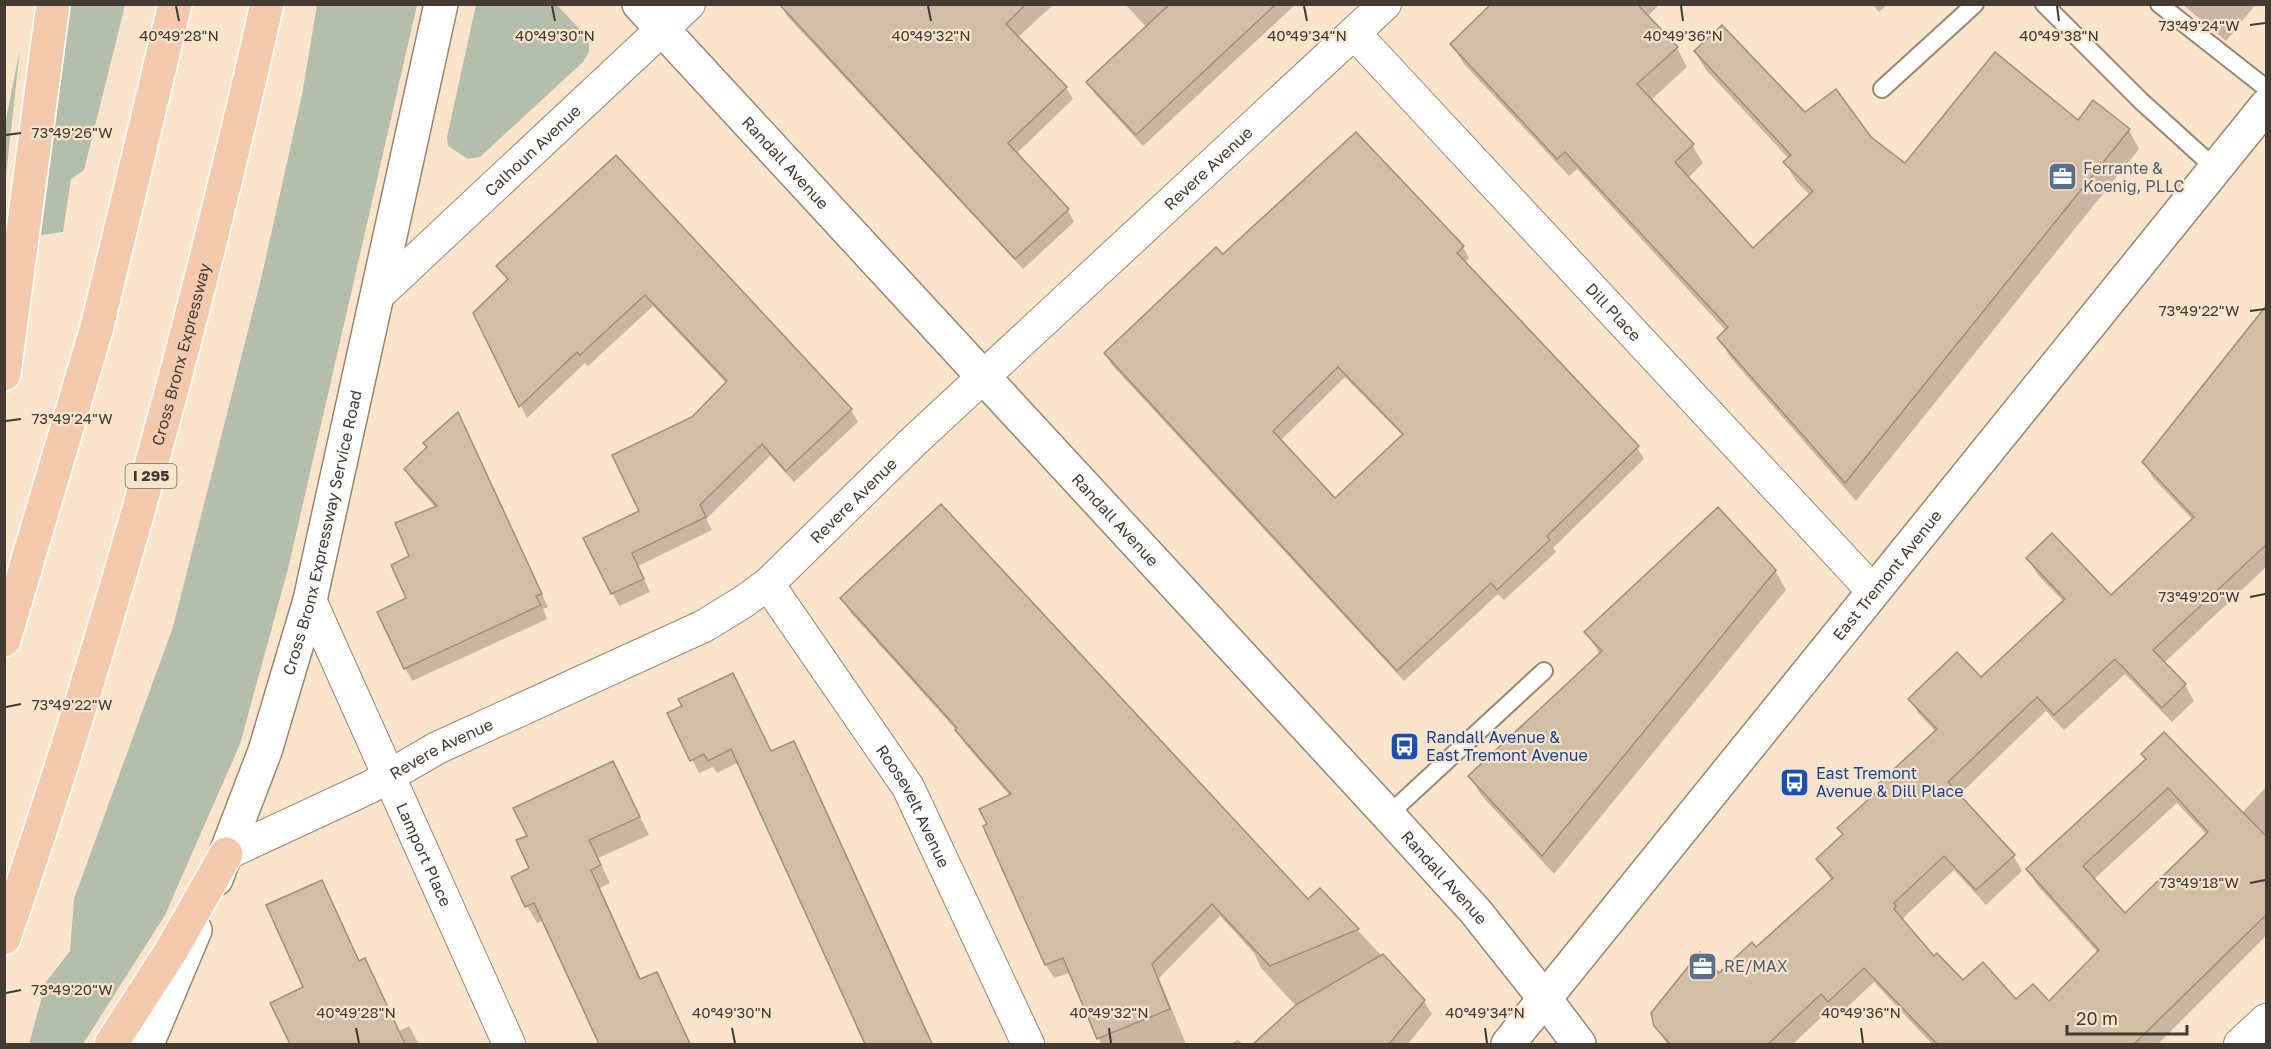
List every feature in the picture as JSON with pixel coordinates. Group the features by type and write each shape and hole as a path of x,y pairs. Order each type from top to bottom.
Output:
{"highway":[{"path":"4,374 53,4"},
{"path":"4,640 95,337 175,4"},
{"name":"Cross Bronx Expressway","path":"4,938 72,740 155,459 225,186 267,4"},
{"path":"111,1044 171,951 226,854"}],"main road":[{"name":"Cross Bronx Expressway Service Road","path":"147,1044 226,854 265,751 310,600 441,4"},
{"name":"Randall Avenue","path":"639,4 1476,912 1579,1044"},
{"name":"East Tremont Avenue","path":"1508,1044 2266,106"}],"street":[{"name":"Calhoun Avenue","path":"377,296 689,4"},
{"name":"Revere Avenue","path":"226,854 390,777 437,747 704,626 743,603 768,584 982,377 1384,4"},
{"name":"Dill Place","path":"1354,33 1873,591"},
{"name":"Roosevelt Avenue","path":"768,584 908,787 1028,1044"},
{"name":"Lamport Place","path":"310,600 509,1044"},
{"path":"2240,1044 2266,1020"}],"lane":[{"path":"1882,88 1975,4"},
{"path":"2044,4 2141,101 2216,170"},
{"path":"2159,4 2266,88"},
{"path":"1388,815 1544,671"}],"green space":[{"path":"71,5 125,5 84,170 71,179 63,232 41,235"},
{"path":"317,5 417,5 288,569 240,744 165,915 83,1044 29,1044 46,982 70,951 74,899 173,627 262,275 302,95"},
{"path":"476,5 557,5 589,39 589,52 583,62 480,157 468,159 448,146 447,137"},
{"path":"20,49 5,184 5,124"}],"building":[{"path":"779,4 1026,4 1006,24 1067,87 1008,143 1069,209 1015,259"},
{"path":"1170,4 1276,4 1136,135 1086,82"},
{"path":"1491,4 1637,4 1678,47 1637,84 1694,144 1675,162 1753,248 1813,191 1783,162 1791,155 1694,51 1722,25 1805,112 1836,89 1871,137 1905,163 1995,52 2078,120 2093,100 2130,129 1845,483 1717,338 1728,327 1565,152 1557,159 1450,44"},
{"path":"1356,132 1464,246 1457,253 1639,446 1547,536 1550,540 1497,590 1491,583 1397,671 1104,353 1216,247 1223,254","holes":["1338,367 1403,434 1335,498 1273,431"]},
{"path":"616,155 852,409 786,471 762,444 700,505 706,517 632,553 644,579 611,594 583,538 639,511 612,455 692,417 727,381 645,295 580,355 577,352 519,407 473,313 508,279 496,266"},
{"path":"2266,306 2266,545 2153,650 2186,684 2162,708 2115,659 2054,715 2037,697 1948,782 2015,855 1976,890 1944,856 1894,903 1896,906 1894,909 1934,956 1937,953 1963,980 1983,962 2016,999 2033,984 2049,1001 2099,950 2026,869 2146,759 2141,754 2164,732 2266,836 2266,915 2134,1044 1937,1044 1864,968 1828,1002 1821,994 1768,1044 1670,1044 1654,1026 1651,1013 1700,952 1719,973 1752,942 1756,947 1833,878 1816,859 1843,834 1837,828 1881,788 1878,784 1937,729 1908,699 1957,652 1981,677 2065,599 2026,558 2052,533 2111,595 2194,517 2142,462","holes":["2168,788 2208,832 2125,913 2083,866"]},
{"path":"458,412 542,594 536,596 541,605 404,669 377,612 406,598 391,565 409,556 395,523 437,506 404,469 427,447 423,443"},
{"path":"941,504 1308,899 1320,888 1359,929 1270,966 1212,904 1152,964 1170,1009 1097,1039 1063,958 1045,965 983,826 987,824 979,809 1011,794 955,730 957,728 840,598"},
{"path":"1718,507 1776,570 1542,856 1468,776 1602,651 1584,632"},
{"path":"733,673 771,751 794,741 932,1044 865,1044 731,749 708,761 704,754 690,761 667,713 682,706 678,699"},
{"path":"613,761 640,817 589,840 601,865 591,870 640,979 657,972 690,1044 599,1044 534,903 525,907 511,877 529,868 516,840 527,836 513,808"},
{"path":"322,880 359,961 365,958 405,1044 290,1044 270,1003 303,987 266,905"},
{"path":"1383,954 1425,1000 1389,1044 1253,1044 1297,1004"}],"place":[{"name":"Ferrante & Koenig, PLLC","path":"2062,177"},
{"name":"Randall Avenue & East Tremont Avenue","path":"1405,746"},
{"name":"East Tremont Avenue & Dill Place","path":"1795,782"},
{"name":"RE/MAX","path":"1703,966"}]}
